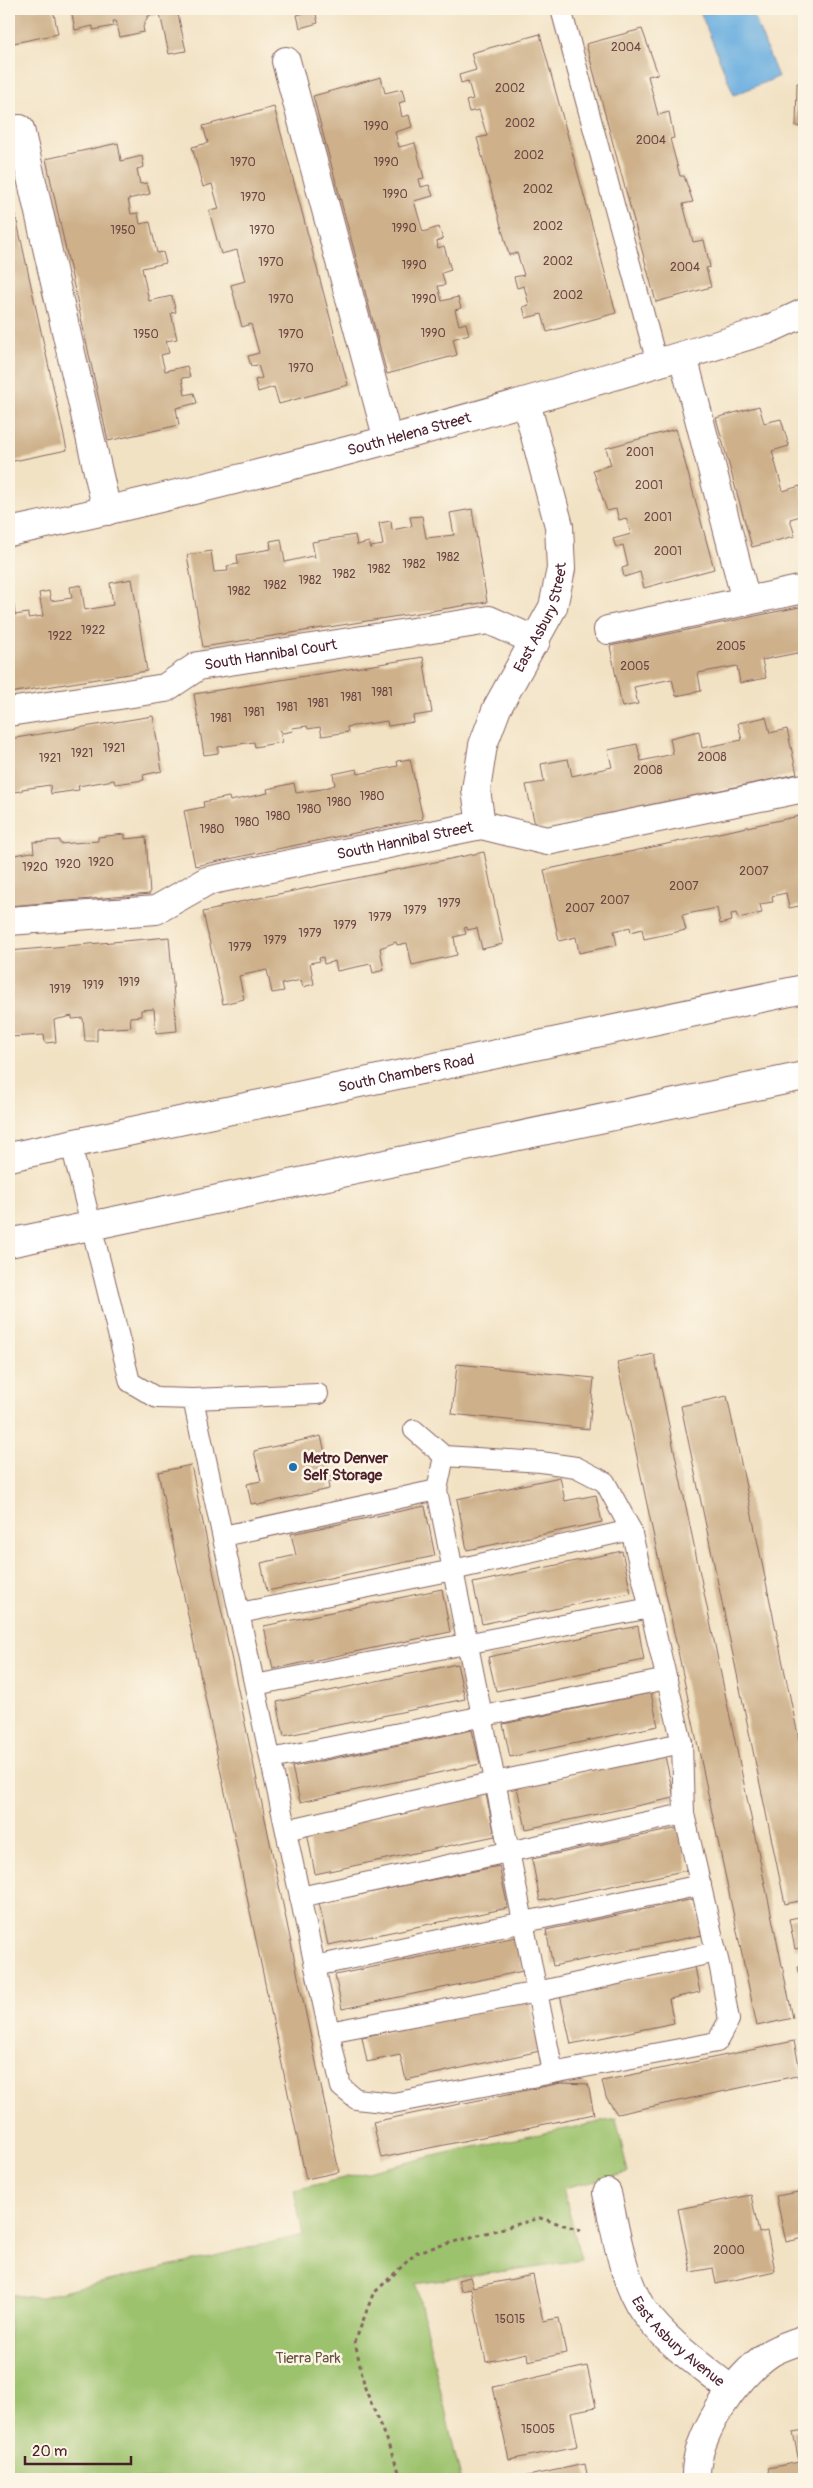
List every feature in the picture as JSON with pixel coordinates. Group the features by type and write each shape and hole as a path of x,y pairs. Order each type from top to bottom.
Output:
{"street":[{"path":"286,61 388,440"},
{"path":"20,129 107,512"},
{"name":"South Helena Street","path":"9,532 107,512 388,440 526,402 767,330 804,312"},
{"path":"683,356 746,601"},
{"name":"East Asbury Street","path":"481,825 476,790 483,745 497,708 536,641 553,607 561,569 559,526 526,402"},
{"path":"608,630 804,589"},
{"name":"South Hannibal Court","path":"9,712 165,688 198,666 489,620 536,641"},
{"name":"South Hannibal Street","path":"9,921 156,910 207,881 481,825 547,841 804,788"},
{"name":"South Chambers Road","path":"9,1157 804,989"},
{"path":"9,1243 804,1076"},
{"name":"East Asbury Avenue","path":"607,2193 620,2253 644,2311 678,2348 731,2390 704,2440 696,2479"},
{"path":"731,2390 769,2354 804,2339"}],"lane":[{"path":"561,9 657,363"},
{"path":"72,1144 130,1382 157,1398 193,1399 318,1394"},
{"path":"193,1399 341,2087 356,2099 393,2103 717,2042 729,2020 716,1952 684,1814 682,1743 631,1530 605,1482 576,1467 541,1462 444,1456 414,1430"},
{"path":"444,1456 437,1490 553,2072"},
{"path":"223,1536 437,1490"},
{"path":"240,1613 453,1570 631,1530"},
{"path":"255,1685 650,1608"},
{"path":"271,1759 667,1679"},
{"path":"286,1830 495,1782 682,1743"},
{"path":"300,1898 684,1814"},
{"path":"315,1966 701,1885"},
{"path":"329,2032 537,1992 716,1952"}],"path":[{"path":"402,2479 365,2388 355,2342 373,2294 417,2252 540,2218 579,2230 613,2220"}],"green space":[{"name":"Tierra Park","path":"616,2119 628,2173 563,2188 581,2260 416,2284 461,2479 9,2479 9,2294 37,2298 303,2235 294,2190 459,2150"}],"water":[{"path":"699,9 751,9 778,77 734,95"}],"building":[{"path":"9,9 53,9 58,34 9,44"},
{"path":"71,9 177,10 186,51 169,54 160,14 148,16 143,27 144,32 120,37 116,21 113,21 114,26 93,30 93,26 75,30"},
{"path":"315,10 318,23 300,28 297,15"},
{"path":"642,29 658,74 648,76 658,115 669,112 674,138 670,139 680,176 684,176 693,202 683,204 693,242 704,240 710,267 706,268 711,287 656,302 586,44"},
{"path":"540,34 616,313 547,332 542,314 526,318 523,307 529,305 524,286 517,288 514,277 524,275 517,253 509,255 477,138 487,136 479,110 469,112 466,101 473,99 468,81 461,83 459,75 476,70 471,53"},
{"path":"381,77 385,93 402,89 405,101 399,103 402,117 409,115 412,127 395,132 399,147 415,143 424,178 419,179 421,187 429,185 433,196 414,201 423,232 439,227 443,239 437,241 438,248 444,246 451,270 442,273 445,285 438,286 442,301 458,297 461,308 455,310 459,325 466,323 469,334 453,339 457,355 387,374 313,96"},
{"path":"797,83 804,83 804,127 796,126"},
{"path":"274,107 348,385 279,404 274,387 258,392 255,380 262,378 258,365 251,366 248,356 259,353 251,324 242,327 231,285 245,281 237,250 221,254 209,211 219,209 212,184 203,187 192,147 208,143 203,126"},
{"path":"118,143 121,161 142,156 144,167 137,169 140,184 147,183 150,194 128,199 131,214 138,213 140,224 150,222 157,253 163,252 166,263 142,268 149,301 172,296 176,312 171,313 177,339 166,341 169,353 161,355 165,371 187,366 190,377 182,378 185,395 194,393 197,403 176,408 179,425 108,441 46,159"},
{"path":"9,185 67,450 9,462"},
{"path":"759,406 764,423 781,419 789,446 772,451 783,491 800,486 804,502 804,515 790,519 795,536 752,547 716,418"},
{"path":"676,429 714,569 644,588 640,572 624,577 622,568 628,566 623,545 616,547 613,539 631,534 626,518 619,520 616,509 607,511 593,470 611,465 606,448"},
{"path":"472,509 487,602 203,647 187,555 211,551 214,572 228,571 227,566 238,564 237,555 271,549 270,541 281,539 285,562 312,556 315,558 312,542 355,535 357,545 369,542 371,549 371,547 383,545 379,523 391,521 392,530 412,526 410,517 422,516 426,538 454,535 450,513"},
{"path":"132,579 147,671 9,693 9,606 14,605 15,615 28,613 28,618 43,616 39,593 49,591 51,601 72,598 70,587 81,585 85,610 113,605 110,583"},
{"path":"804,606 804,660 802,652 762,660 766,678 740,683 737,666 698,673 701,691 676,696 672,679 634,687 638,704 622,707 610,646"},
{"path":"423,657 432,713 413,716 414,722 388,726 387,721 347,727 348,732 322,736 320,727 308,729 307,726 292,728 293,731 283,733 280,730 282,742 255,747 254,742 218,747 218,753 204,755 194,694"},
{"path":"153,716 162,771 143,775 144,780 115,784 114,780 78,786 79,790 51,794 50,785 22,789 22,791 13,792 14,800 9,801 9,739"},
{"path":"766,717 770,733 787,729 797,774 536,829 526,785 544,782 541,764 568,759 572,776 612,767 608,750 637,744 641,761 673,754 670,738 699,731 702,748 742,740 738,723"},
{"path":"410,759 423,819 195,866 184,811 204,807 203,802 229,797 230,801 268,793 267,789 294,783 296,793 322,789 335,785 333,774 357,769 358,774 398,766 397,761"},
{"path":"804,815 804,905 789,908 786,893 772,896 773,902 760,904 762,913 738,918 736,913 731,914 732,921 720,924 717,908 682,915 686,930 644,939 642,929 631,932 630,927 614,931 617,945 579,953 576,937 559,941 544,870"},
{"path":"125,834 125,839 146,837 150,894 9,906 9,856 34,853 33,842 60,840 60,844 98,841 98,837"},
{"path":"484,852 503,944 482,949 477,928 467,930 467,927 464,928 466,934 454,937 457,955 412,965 407,943 397,945 396,942 380,948 384,970 373,973 371,964 337,971 335,961 324,964 323,957 319,958 320,961 310,963 314,984 303,987 301,980 282,984 284,991 272,993 267,970 239,976 244,999 223,1004 203,912 221,908 220,906"},
{"path":"169,937 177,1031 156,1033 154,1009 141,1010 141,1016 130,1017 131,1027 97,1029 97,1041 85,1041 83,1018 72,1019 72,1016 54,1020 56,1042 45,1043 44,1035 10,1037 9,951"},
{"path":"654,1354 793,2018 757,2026 617,1362"},
{"path":"457,1364 594,1378 589,1429 452,1414"},
{"path":"727,1396 799,1740 804,1739 804,1900 785,1904 681,1406"},
{"name":"Metro Denver Self Storage","path":"321,1436 332,1481 328,1482 329,1489 258,1505 257,1503 251,1504 247,1484 261,1481 254,1451"},
{"path":"191,1465 339,2172 306,2179 158,1472"},
{"path":"560,1477 565,1501 596,1495 602,1522 467,1550 457,1499"},
{"path":"425,1506 435,1556 267,1591 261,1563 296,1555 291,1534"},
{"path":"622,1551 631,1593 482,1624 473,1583"},
{"path":"442,1589 450,1632 273,1669 264,1626"},
{"path":"638,1626 644,1660 496,1691 488,1657"},
{"path":"457,1664 465,1699 284,1736 277,1702"},
{"path":"651,1693 658,1726 510,1757 503,1724"},
{"path":"472,1730 480,1764 300,1802 292,1767"},
{"path":"665,1756 674,1798 526,1829 517,1787"},
{"path":"486,1794 495,1836 315,1874 307,1832"},
{"path":"679,1828 688,1870 540,1901 532,1859"},
{"path":"499,1866 508,1908 328,1945 319,1903"},
{"path":"694,1899 702,1935 553,1966 546,1930"},
{"path":"804,1916 804,1947 795,1949 789,1919"},
{"path":"516,1937 523,1971 342,2009 335,1975"},
{"path":"804,1966 804,1994 803,1994 798,1967"},
{"path":"695,1967 700,1992 669,1999 674,2023 571,2044 560,1995"},
{"path":"529,2001 540,2051 406,2080 400,2055 367,2062 362,2037"},
{"path":"794,2041 801,2075 617,2114 606,2097 602,2081"},
{"path":"561,2083 588,2084 594,2114 381,2158 373,2122"},
{"path":"804,2191 804,2238 786,2242 776,2196"},
{"path":"751,2195 759,2233 767,2231 775,2271 716,2284 713,2268 691,2272 678,2209"},
{"path":"533,2275 543,2321 559,2318 566,2353 528,2361 527,2353 486,2362 471,2289 461,2291 458,2280 470,2277 473,2287"},
{"path":"587,2366 596,2407 571,2412 578,2446 509,2460 493,2387"},
{"path":"804,2430 804,2479 771,2479 768,2468 799,2462 793,2432"},
{"path":"585,2464 588,2479 524,2479 523,2477"}],"place":[{"name":"Metro Denver Self Storage","path":"293,1467"}]}
